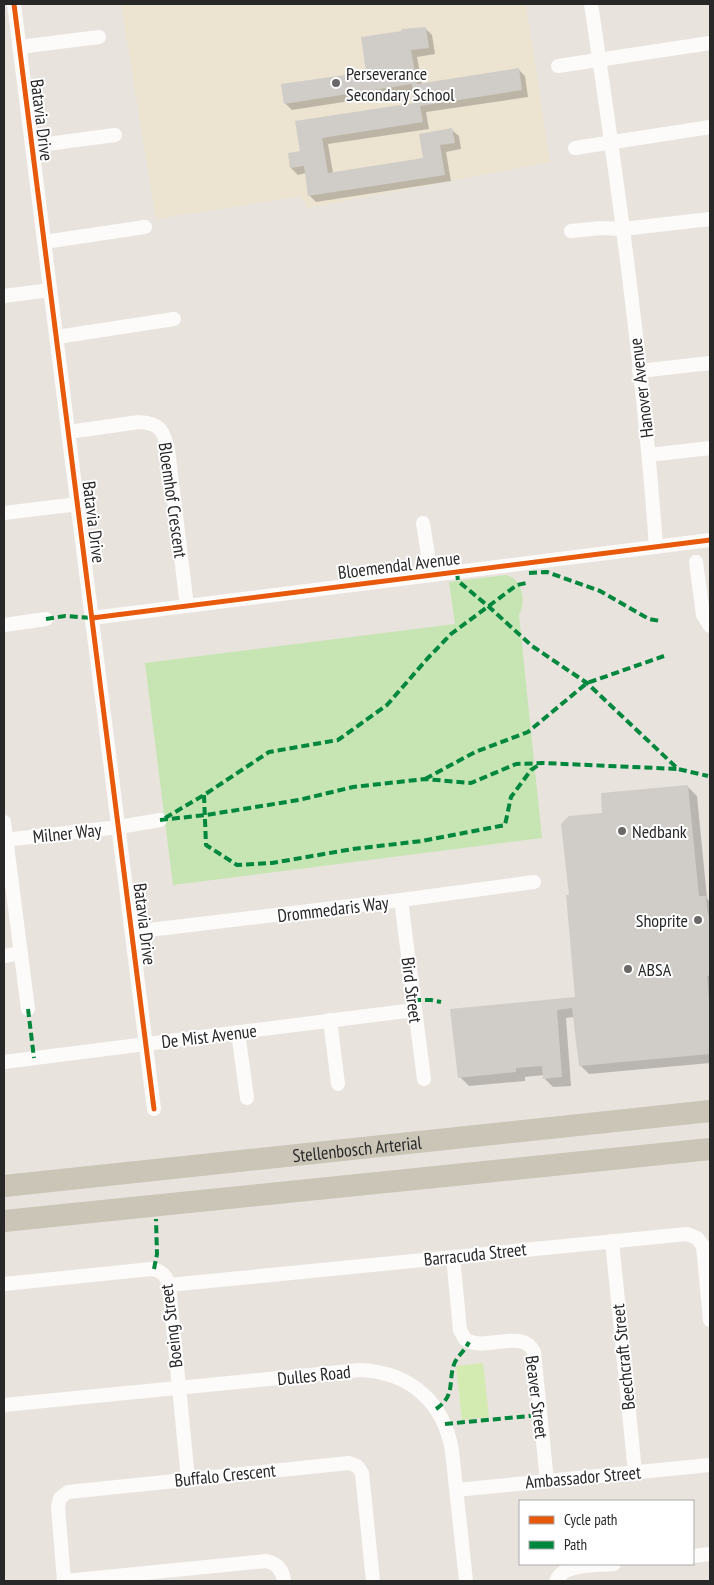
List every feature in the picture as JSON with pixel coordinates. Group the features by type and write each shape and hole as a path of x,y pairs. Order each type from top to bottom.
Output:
{"main road":[{"name":"Stellenbosch Arterial","path":"4,1186 710,1111"},
{"name":"Stellenbosch Arterial","path":"4,1221 710,1149"}],"street":[{"name":"Batavia Drive","path":"14,4 154,1109"},
{"name":"Hanover Avenue","path":"591,4 612,141 623,229 649,455 656,547"},
{"path":"19,47 99,37"},
{"path":"558,66 710,43"},
{"path":"575,148 710,127"},
{"path":"32,146 114,135"},
{"path":"571,231 601,228 623,229 710,220"},
{"path":"44,242 145,227"},
{"path":"4,296 50,290"},
{"path":"56,337 174,319"},
{"path":"639,371 710,363"},
{"name":"Bloemhof Crescent","path":"68,432 139,422 150,423 160,428 166,437 168,450 187,606"},
{"path":"649,455 710,448"},
{"path":"4,513 78,504"},
{"name":"Bloemendal Avenue","path":"424,523 431,575"},
{"name":"Bloemendal Avenue","path":"92,618 710,540"},
{"path":"696,562 703,615 710,626"},
{"path":"4,624 46,619"},
{"name":"Milner Way","path":"5,840 118,827 160,820"},
{"path":"4,822 28,1009"},
{"name":"Drommedaris Way","path":"132,932 534,882"},
{"name":"Bird Street","path":"400,900 424,1079"},
{"path":"4,956 21,953"},
{"name":"De Mist Avenue","path":"4,1062 414,1010"},
{"path":"330,1020 338,1084"},
{"path":"238,1032 246,1098"},
{"name":"Barracuda Street","path":"169,1285 687,1234 697,1238 704,1251 710,1320"},
{"name":"Beechcraft Street","path":"612,1241 635,1472"},
{"name":"Beaver Street","path":"453,1257 460,1330 465,1339 476,1344 522,1341 529,1345 534,1352 547,1481"},
{"name":"Boeing Street","path":"4,1284 151,1269 166,1276 169,1285 188,1479"},
{"name":"Dulles Road","path":"4,1405 360,1370 372,1370 394,1376 414,1386 441,1416 450,1442 466,1581"},
{"name":"Buffalo Crescent","path":"65,1581 58,1502 72,1490 349,1463 357,1466 363,1477 373,1581"},
{"name":"Ambassador Street","path":"456,1490 710,1465"},
{"path":"694,1556 710,1554"},
{"path":"65,1581 266,1561 279,1567 284,1575 284,1581"},
{"path":"556,1581 562,1572 570,1568 603,1565"}],"shaded area":[{"name":"Perseverance Secondary School","path":"121,4 526,4 550,162 307,208 301,196 156,219"}],"green space":[{"path":"506,575 516,581 523,597 519,615 542,838 173,885 145,663 455,624 449,582"},
{"path":"483,1363 489,1417 462,1420 456,1366"}],"building":[{"path":"426,27 429,48 411,50 417,84 519,68 522,90 420,106 423,122 322,138 328,173 423,158 419,134 452,128 455,143 440,145 445,175 308,196 304,166 290,168 288,153 300,151 295,121 414,103 412,84 284,104 281,84 366,72 361,37 402,31 401,29"},
{"path":"688,785 699,896 706,896 710,920 710,975 707,976 710,1014 710,1054 579,1066 572,1008 557,1010 562,1077 543,1079 542,1066 516,1068 516,1072 458,1078 450,1009 575,997 566,895 569,895 561,824 569,816 602,813 601,793"}],"marked path":[{"path":"457,572 458,581 532,646 587,683 678,769 708,776"},
{"path":"529,573 547,572 600,591 649,619 660,621"},
{"path":"165,818 269,752 338,740 387,705 451,634 517,585 526,583"},
{"path":"46,619 65,616 92,618"},
{"path":"425,779 475,752 528,732 587,683 664,656"},
{"path":"204,795 206,845 237,865 272,863 353,849 422,841 505,825 511,797 531,770 542,763"},
{"path":"160,820 206,815 299,800 353,787 425,779 471,783 516,764 543,763 678,769"},
{"path":"413,1000 441,1002"},
{"path":"28,1009 34,1058"},
{"path":"154,1269 157,1254 156,1219"},
{"path":"436,1409 447,1398 455,1362 469,1342"},
{"path":"445,1424 540,1415"}],"cycle path":[{"path":"14,4 154,1109"},
{"path":"92,618 710,540"}],"place":[{"name":"Perseverance Secondary School","path":"336,83"},
{"name":"Nedbank","path":"622,831"},
{"name":"Shoprite","path":"698,920"},
{"name":"ABSA","path":"628,969"}]}
